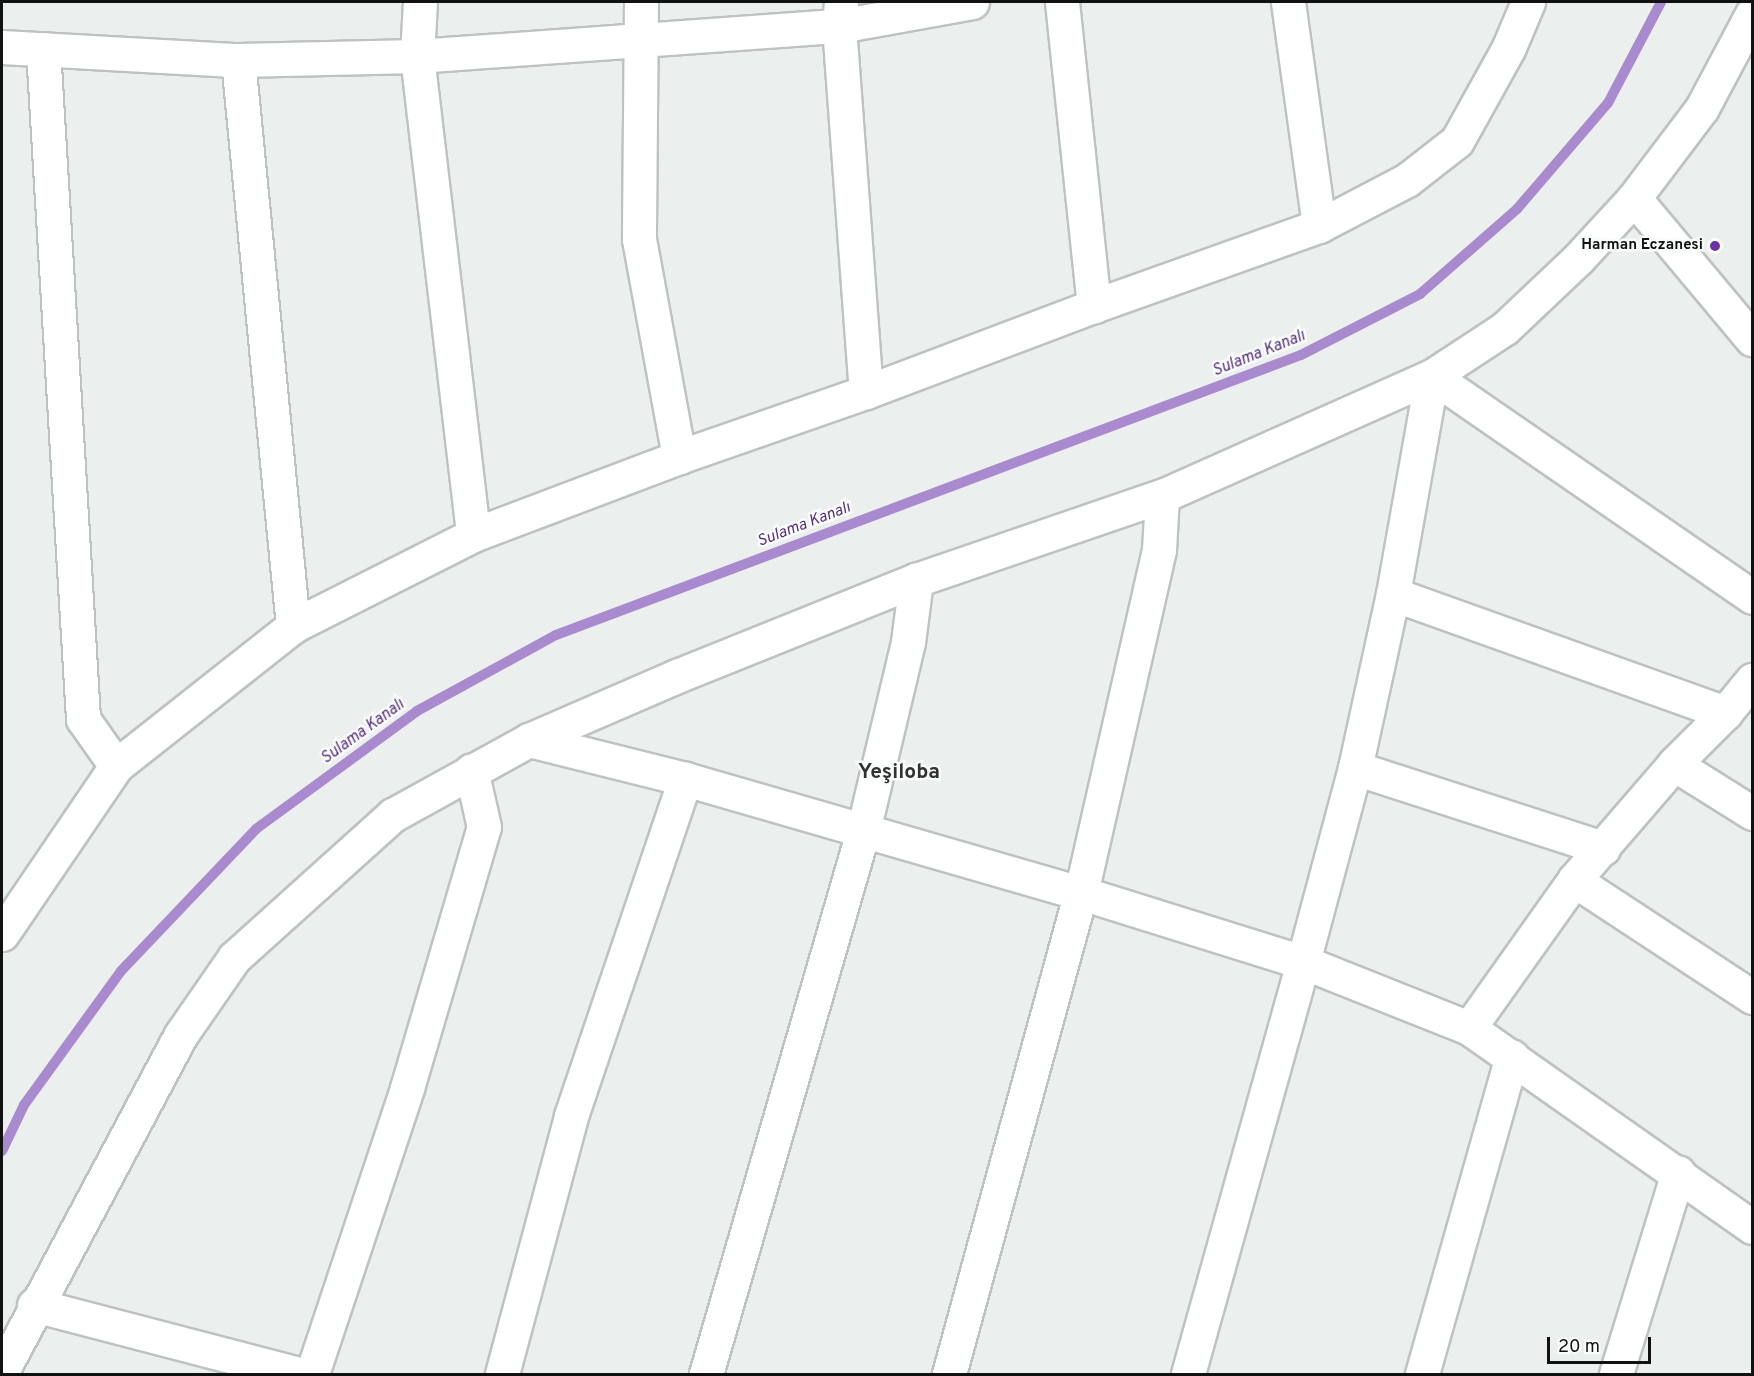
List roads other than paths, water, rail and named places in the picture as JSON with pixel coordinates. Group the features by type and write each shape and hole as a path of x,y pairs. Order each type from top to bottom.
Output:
{"street":[{"path":"420,2 417,56 473,535"},
{"path":"641,2 639,239 679,457"},
{"path":"2,47 238,60 417,56 640,41 840,14 972,2"},
{"path":"1062,2 1094,306"},
{"path":"1288,2 1319,226"},
{"path":"2,934 116,766 292,626 473,535 679,457 866,392 1094,306 1319,226 1407,180 1457,141 1509,47 1528,2"},
{"path":"840,14 866,392"},
{"path":"2,1371 34,1305 180,1036 234,958 393,815 529,740 677,676 916,580 1162,496 1432,376 1505,328 1578,259 1635,198 1702,108 1752,14"},
{"path":"43,49 83,719 116,766"},
{"path":"238,60 292,626"},
{"path":"1635,198 1752,339"},
{"path":"1188,1374 1304,962 1355,768 1394,594 1432,376"},
{"path":"1432,376 1752,597"},
{"path":"949,1374 1081,893 1159,550 1162,496"},
{"path":"706,1374 863,831 908,642 916,580"},
{"path":"1394,594 1725,713"},
{"path":"1469,1028 1574,880 1674,764 1725,713 1752,680"},
{"path":"529,740 684,779 1081,893 1304,962 1469,1028 1678,1172 1752,1227"},
{"path":"1674,764 1752,813"},
{"path":"1355,768 1603,848"},
{"path":"312,1374 407,1088 484,827 471,770"},
{"path":"502,1374 571,1116 684,779"},
{"path":"1574,880 1752,997"},
{"path":"1422,1374 1512,1057"},
{"path":"1616,1374 1678,1172"},
{"path":"34,1305 299,1374"}],"waterway":[{"name":"Sulama Kanalı","path":"2,1151 24,1105 121,971 256,829 417,711 556,635 1301,355 1420,294 1517,209 1608,103 1661,2"}],"place":[{"name":"Harman Eczanesi","path":"1715,246"}],"district":[{"name":"Yeşiloba","path":"899,773"}]}
